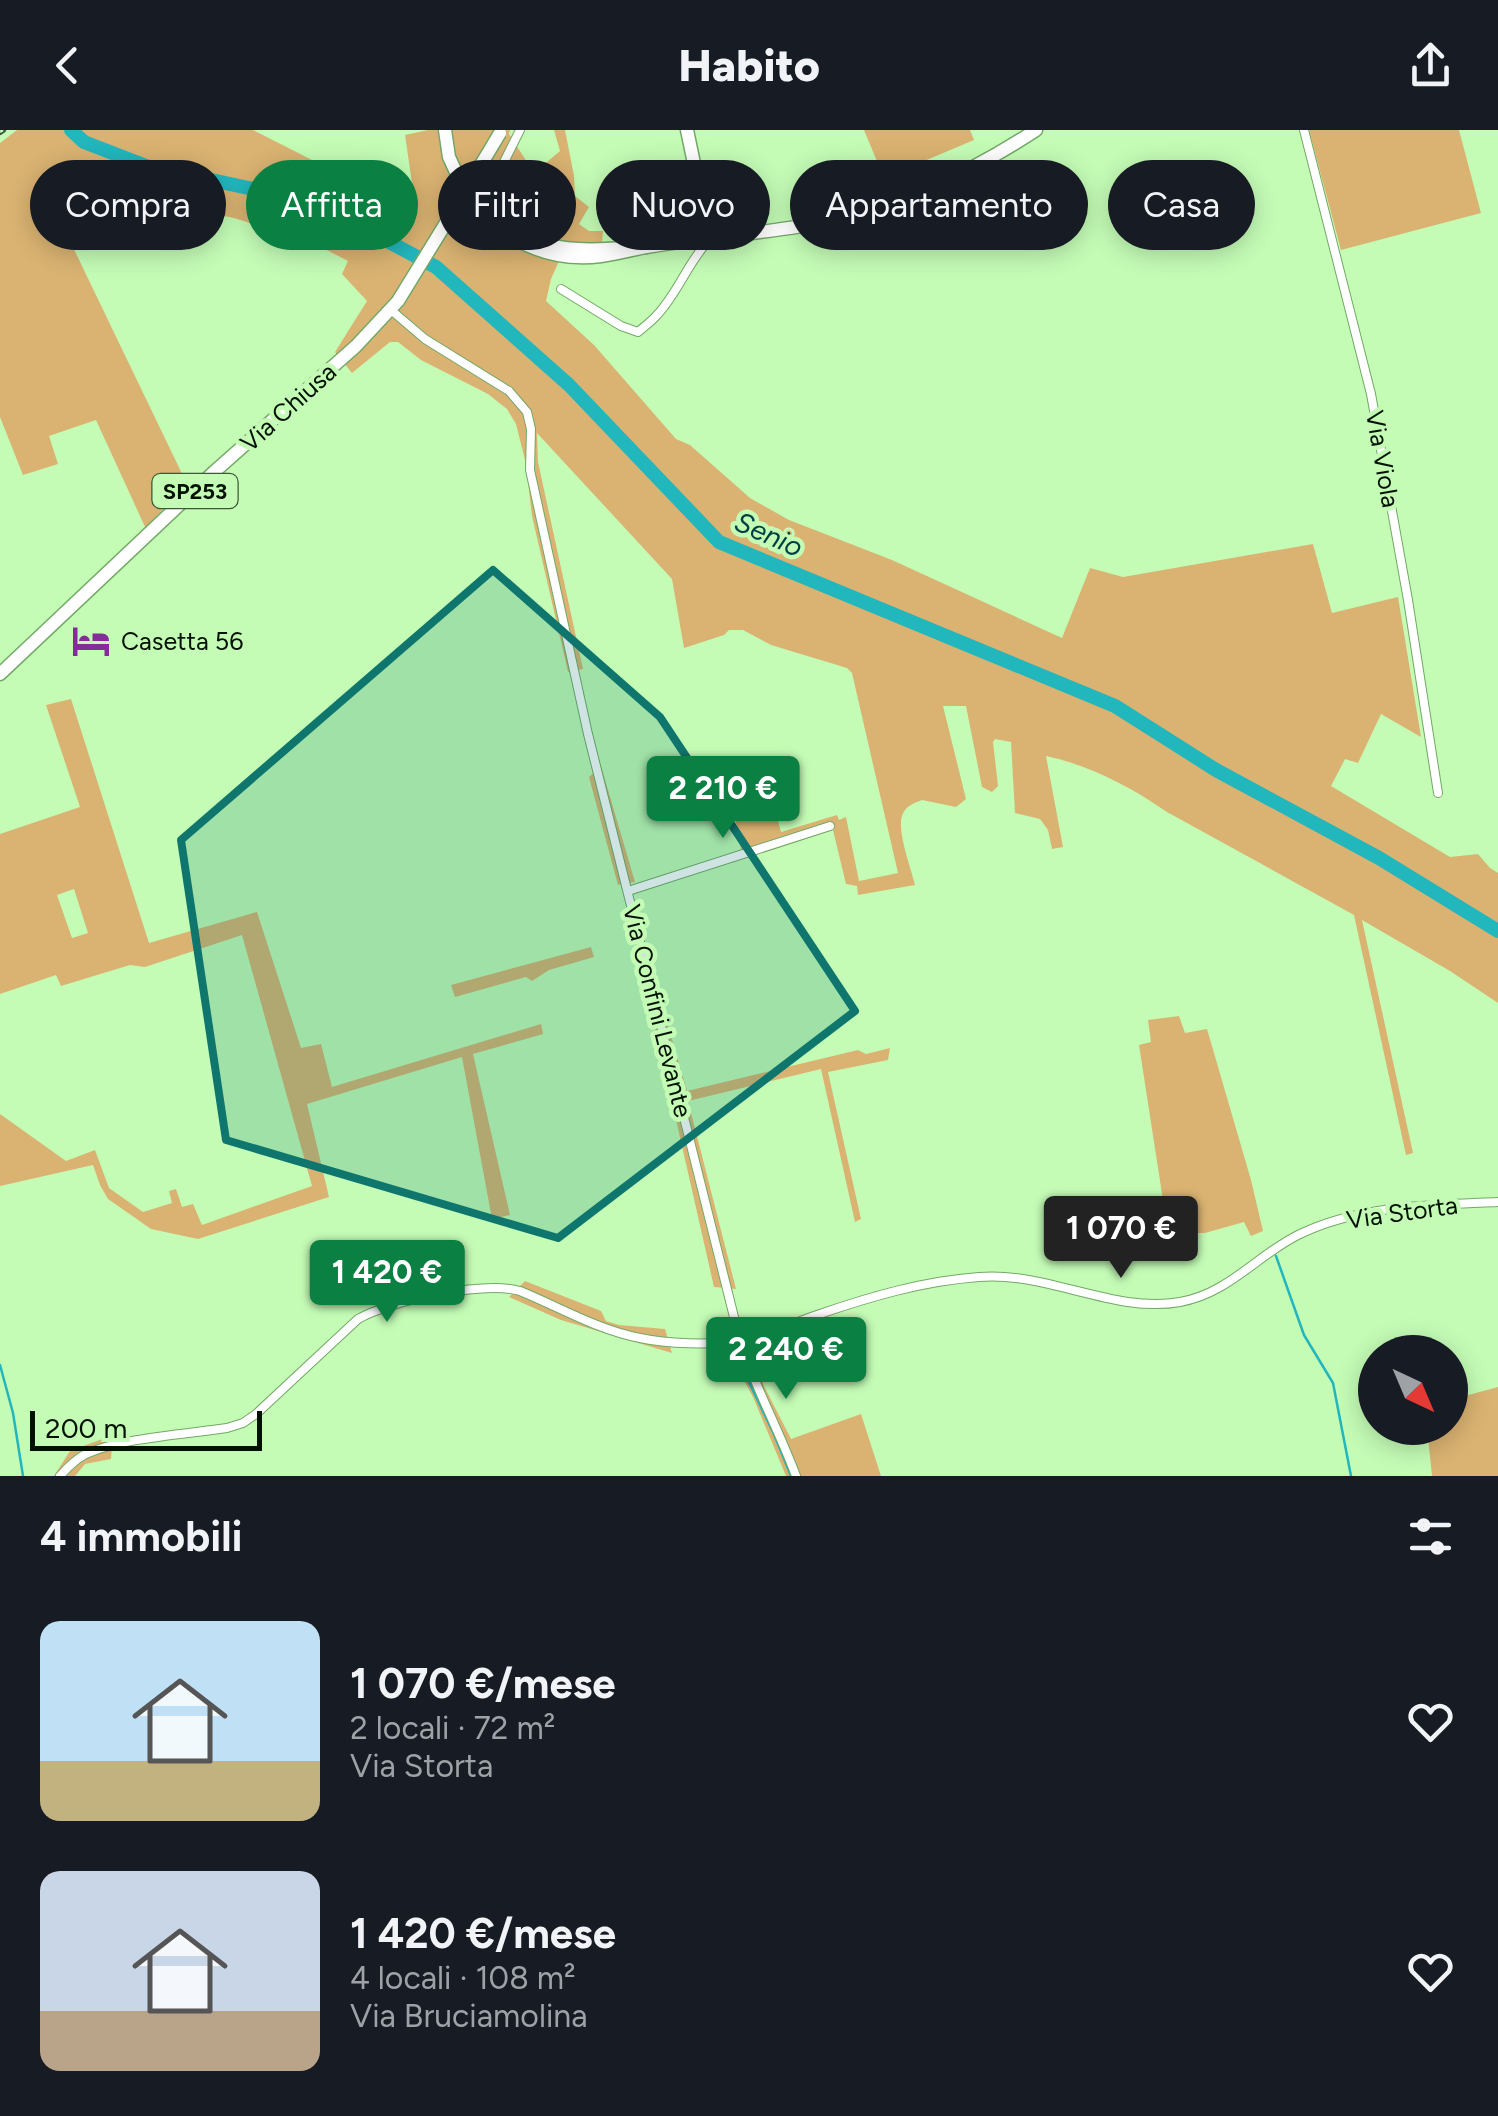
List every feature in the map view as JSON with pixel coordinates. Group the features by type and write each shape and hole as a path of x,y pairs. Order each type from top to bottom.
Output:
{"main road":[{"path":"446,130 456,160"},
{"path":"687,130 693,160"},
{"path":"770,229 881,208 934,188 1036,130"},
{"name":"SP253","path":"394,305 501,132"},
{"path":"543,250 575,257 627,250"},
{"name":"Via Chiusa","path":"0,674 214,472 356,346 394,305"}],"street":[{"path":"501,160 520,130"},
{"name":"Via Viola","path":"1304,130 1371,394 1438,793"},
{"path":"561,289 620,326 638,332 659,314 700,250"},
{"name":"Via Confini Levante","path":"394,305 425,340 508,390 526,412 531,429 530,470 588,734 740,1341 796,1476"},
{"path":"628,891 830,826"},
{"name":"Via Storta","path":"60,1476 86,1454 120,1444 227,1428 243,1422 358,1318 393,1304 446,1293 506,1286 642,1339 740,1341 866,1298 981,1276 1030,1278 1124,1301 1181,1302 1224,1287 1296,1236 1344,1218 1419,1206 1498,1202"}],"highlighted area":[{"path":"493,570 660,717 855,1011 558,1238 226,1140 181,840"}],"shaded area":[{"path":"17,130 253,130 312,160 246,160 246,222 226,216 226,160 30,160 30,250 74,250 186,482 146,529 96,420 49,436 58,464 23,475 0,417 0,143"},
{"path":"428,130 510,130 526,160 438,160 438,250 576,250 576,197 589,207 579,224 596,231 596,246 559,261 546,301 594,345 676,439 690,445 750,498 789,520 892,560 1062,638 1090,568 1123,577 1313,544 1332,613 1398,597 1421,737 1381,714 1358,763 1345,759 1331,786 1450,857 1478,854 1498,873 1498,1003 1362,920 1413,1153 1406,1155 1354,915 1124,786 1094,771 1046,756 1063,847 1052,849 1048,830 1040,819 1015,813 1011,742 993,742 998,786 992,792 982,787 966,706 943,706 966,799 956,807 922,800 908,807 902,816 903,840 915,885 858,895 857,886 846,884 833,830 731,863 730,854 741,850 726,765 761,758 781,832 837,815 839,820 846,817 859,881 898,873 852,673 847,668 771,645 743,630 729,630 684,648 672,579 537,433 538,462 583,669 568,672 532,516 516,424 507,409 488,394 421,360 398,342 390,342 352,373 335,352 367,301 342,274 348,261 327,250 418,250 418,160 409,160 405,135"},
{"path":"554,130 565,130 571,160 549,160 560,151"},
{"path":"864,130 970,130 974,140 927,160 876,160"},
{"path":"1309,130 1459,130 1481,213 1341,250"},
{"path":"71,699 149,943 257,912 301,1048 321,1044 332,1087 541,1024 543,1034 473,1054 510,1215 492,1219 462,1057 307,1104 329,1197 198,1239 151,1229 108,1199 93,1165 0,1186 0,1114 66,1161 95,1150 109,1188 143,1212 172,1203 169,1191 176,1189 182,1207 193,1204 202,1225 312,1186 242,935 145,967 130,965 61,986 56,975 0,994 0,834 80,807 46,705","holes":["74,889 88,933 72,938 57,895"]},
{"path":"601,766 635,882 618,885 589,777"},
{"path":"591,947 594,957 549,970 532,981 526,977 455,997 451,985"},
{"path":"658,991 687,1091 858,1050 866,1054 890,1048 888,1060 828,1072 861,1219 855,1222 821,1069 688,1101 736,1289 714,1287 647,992"},
{"path":"1179,1016 1185,1033 1207,1029 1263,1231 1251,1236 1244,1222 1169,1239 1139,1045 1151,1042 1148,1020"},
{"path":"525,1281 601,1311 606,1321 665,1329 672,1353 561,1320 509,1297"},
{"path":"751,1350 791,1439 861,1414 881,1476 786,1476 753,1397 729,1353"},
{"path":"1498,1387 1498,1476 1432,1476 1429,1445 1468,1445 1468,1395"},
{"path":"113,1435 111,1459 85,1464 75,1476 54,1476 70,1451"}],"waterway":[{"name":"Senio","path":"71,130 84,142 146,166 314,202 436,267 569,385 719,542 1115,706 1216,770 1379,858 1498,931"},
{"path":"1276,1256 1304,1335 1333,1383 1351,1476"},
{"path":"732,1347 791,1476"},
{"path":"0,1365 23,1476"}],"place":[{"name":"Casetta 56","path":"91,641"}]}
